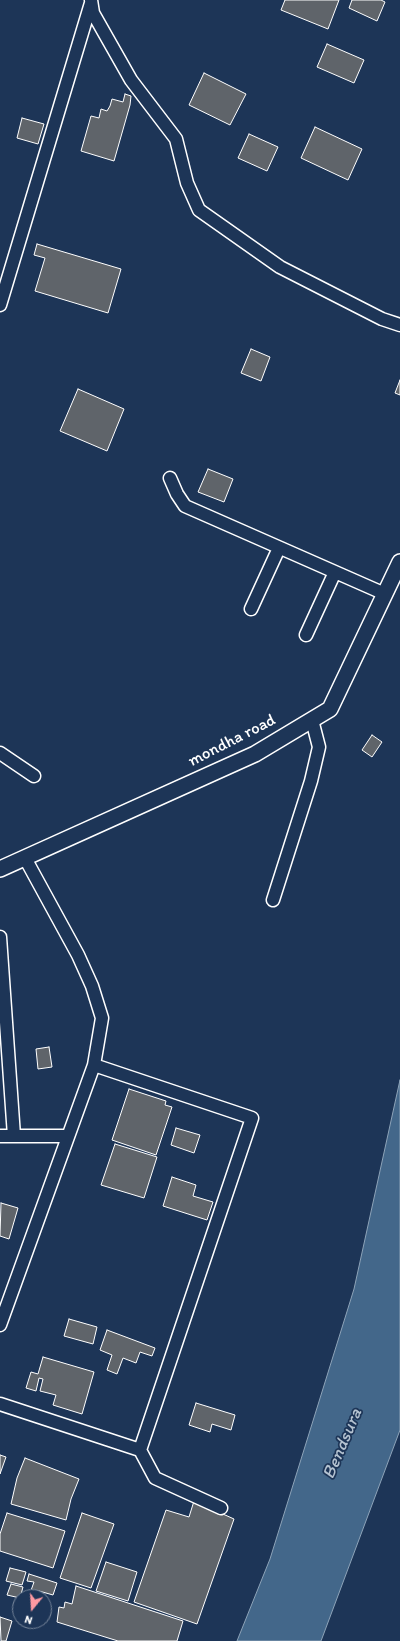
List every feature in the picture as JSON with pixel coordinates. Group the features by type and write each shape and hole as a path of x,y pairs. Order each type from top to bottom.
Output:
{"street":[{"path":"0,305 91,1"},
{"path":"91,1 93,13 131,80 176,139 187,182 199,210 280,267 382,319 400,325"},
{"path":"170,478 177,494 185,506 385,594"},
{"path":"251,609 279,548"},
{"name":"mondha road","path":"0,869 255,754 330,709 400,562"},
{"path":"306,635 335,572"},
{"path":"273,900 311,781 319,747 312,720"},
{"path":"0,753 34,776"},
{"path":"0,1325 94,1065 102,1018 92,986 78,955 25,858"},
{"path":"0,937 14,1136"},
{"path":"94,1065 252,1118 140,1450"},
{"path":"0,1136 68,1136"},
{"path":"0,1404 140,1450 155,1478 221,1508"}],"water":[{"name":"Bendsura","path":"400,1080 400,1430 321,1641 237,1641 270,1559 354,1289"}],"building":[{"path":"285,0 339,0 328,29 281,10"},
{"path":"352,0 381,0 385,2 377,21 349,8"},
{"path":"327,44 364,60 354,83 317,67"},
{"path":"204,73 246,94 230,125 189,105"},
{"path":"125,94 131,96 130,105 114,161 81,151 91,116 99,118 101,109 107,111 112,99 123,102"},
{"path":"22,118 44,124 38,144 17,138"},
{"path":"315,127 362,149 348,180 301,158"},
{"path":"249,134 278,147 267,171 238,158"},
{"path":"37,244 121,269 108,313 35,291 45,258 34,255"},
{"path":"251,349 270,357 261,381 241,373"},
{"path":"400,380 400,395 395,393"},
{"path":"78,389 124,409 107,451 60,431"},
{"path":"208,469 233,479 224,502 198,492"},
{"path":"372,735 382,742 372,757 362,750"},
{"path":"49,1047 52,1067 38,1069 36,1049"},
{"path":"129,1089 166,1101 165,1105 172,1107 156,1155 112,1140"},
{"path":"176,1128 200,1135 194,1153 171,1145"},
{"path":"115,1144 157,1157 144,1198 101,1185"},
{"path":"172,1177 196,1185 193,1196 213,1202 207,1220 163,1206"},
{"path":"1,1203 18,1208 9,1239 0,1236"},
{"path":"69,1319 97,1327 93,1344 64,1336"},
{"path":"107,1330 155,1348 152,1356 140,1352 136,1363 123,1358 117,1374 107,1370 112,1355 100,1350"},
{"path":"43,1357 94,1372 82,1414 53,1405 56,1395 40,1391 43,1379 39,1378 36,1391 26,1388 31,1372 38,1374"},
{"path":"196,1403 235,1415 231,1430 212,1424 210,1432 189,1425"},
{"path":"0,1455 6,1457 0,1474"},
{"path":"25,1458 79,1479 71,1499 66,1520 11,1504 17,1478"},
{"path":"194,1501 234,1519 197,1624 134,1602 166,1510 189,1517"},
{"path":"7,1513 65,1531 53,1568 0,1551 0,1534"},
{"path":"82,1513 114,1524 91,1588 60,1578"},
{"path":"106,1562 137,1572 128,1601 96,1591"},
{"path":"10,1568 26,1572 22,1585 6,1581"},
{"path":"29,1574 57,1583 53,1595 52,1589 32,1589 34,1582 27,1581"},
{"path":"11,1584 23,1587 22,1589 12,1589 12,1596 7,1595"},
{"path":"76,1586 183,1621 177,1641 118,1641 57,1622 59,1607 64,1608 65,1602 72,1604"},
{"path":"0,1617 12,1621 6,1641 1,1641"}]}
